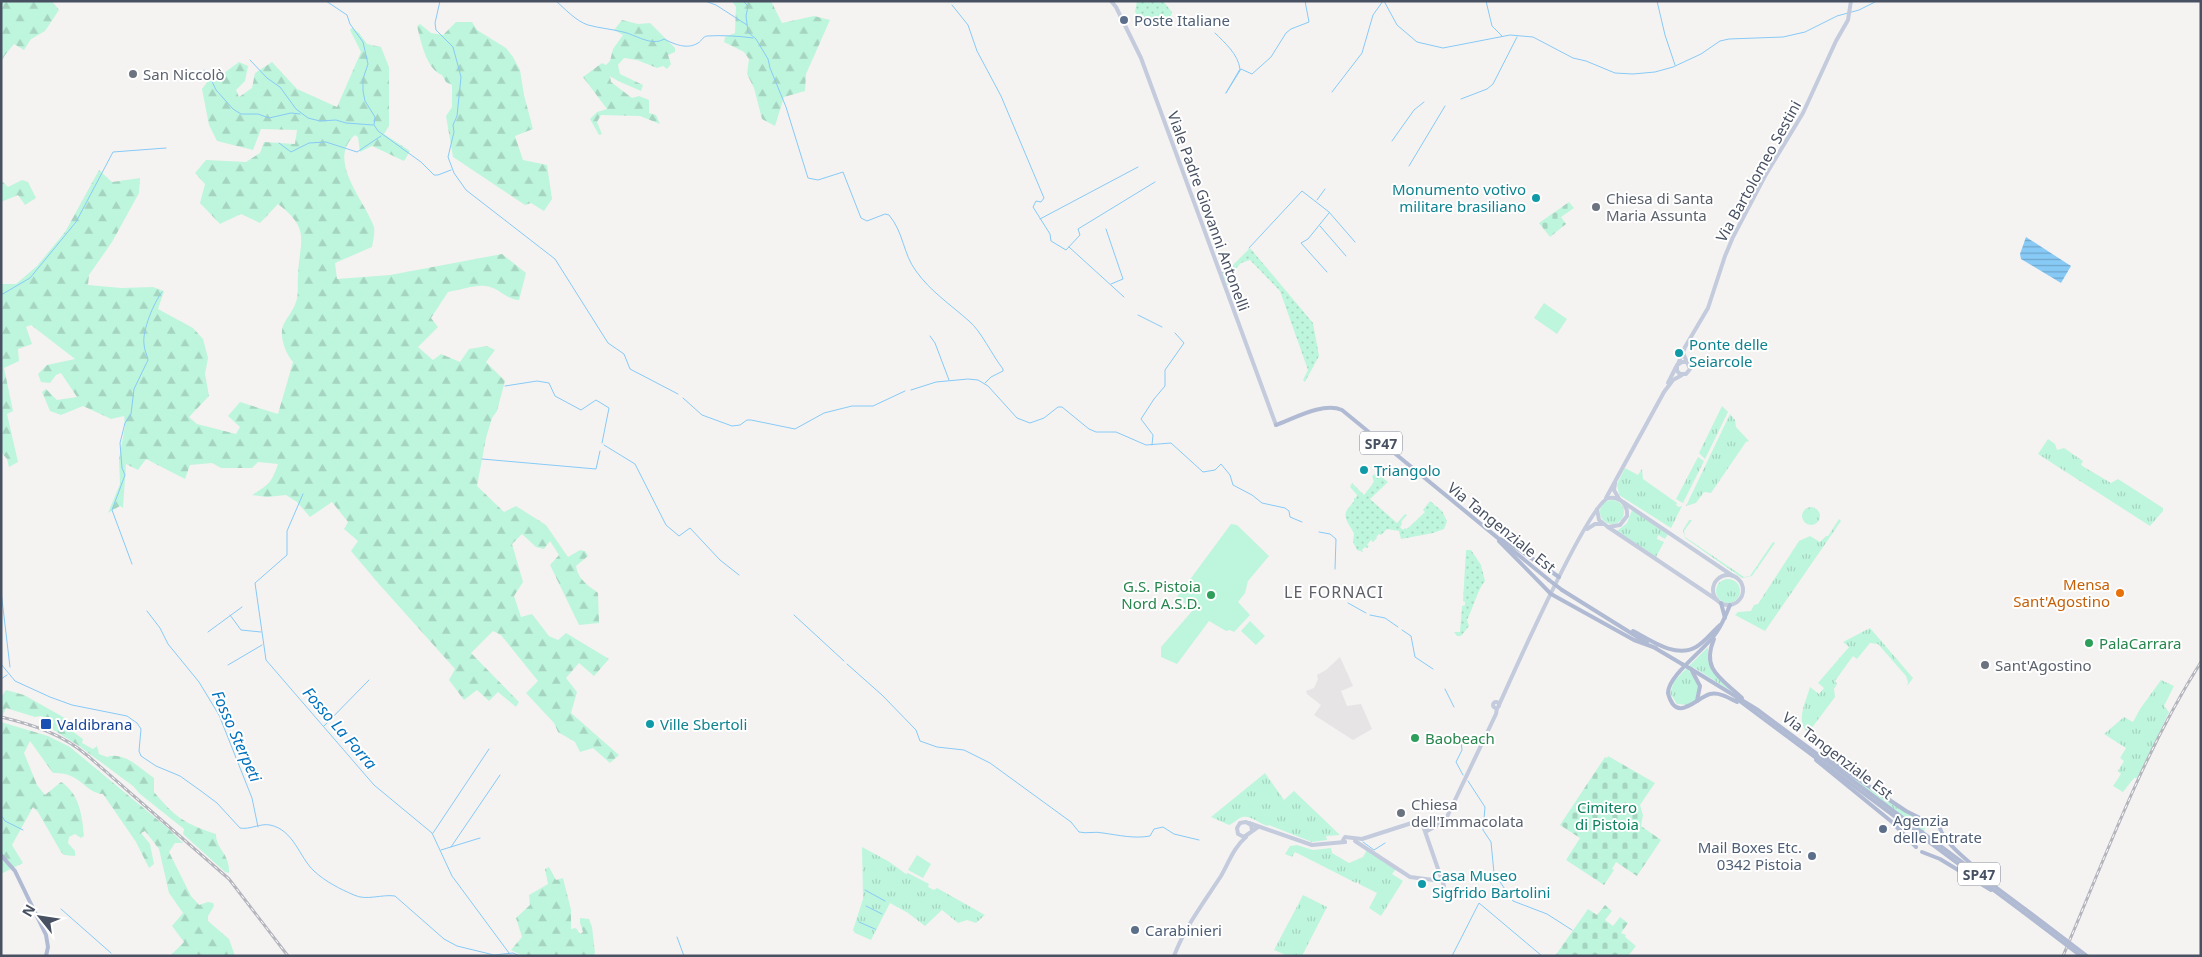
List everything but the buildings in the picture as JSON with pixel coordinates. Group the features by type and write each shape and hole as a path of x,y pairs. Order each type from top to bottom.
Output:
{"main road":[{"name":"Viale Padre Giovanni Antonelli","path":"1111,1 1116,7 1141,58 1276,425"},
{"path":"1116,7 1117,1"},
{"name":"Via Bartolomeo Sestini","path":"1664,392 1683,352 1708,308 1733,237 1765,176 1803,113 1848,19 1851,1"},
{"path":"1426,830 1446,818 1559,577 1582,534 1600,504 1606,498 1664,392 1671,382 1690,371 1690,366 1686,362 1683,352"},
{"path":"1682,375 1678,372 1677,365 1686,362"},
{"name":"Via Tangenziale Est","path":"1276,425 1324,408 1342,410 1562,590 1746,704 1810,751"},
{"path":"1582,534 1593,524 1616,526 1625,520 1627,511 1614,488 1617,477"},
{"path":"1606,498 1614,497 1621,500 1740,582 1743,591 1738,601 1730,605 1716,633 1669,685 1669,696 1675,705 1687,708 1706,695 1714,694 1746,704"},
{"path":"1597,509 1598,518 1605,525 1719,602 1730,605"},
{"path":"1496,537 1508,542 1559,577"},
{"path":"1496,537 1504,549 1551,594 1634,640 1656,648"},
{"path":"1724,620 1719,602 1713,590 1715,583 1723,577 1733,576"},
{"path":"1546,588 1555,587"},
{"path":"1619,626 1665,647 1683,651 1696,647 1724,620"},
{"path":"1716,633 1710,651 1710,665 1746,704"},
{"path":"1691,669 1700,686 1700,695 1695,704"},
{"path":"1810,751 1892,822 1916,847"},
{"path":"1810,751 1906,811 1927,822 1932,821"},
{"name":"Via Tangenziale Est","path":"1822,760 2006,896 2081,956"},
{"path":"1240,842 1240,835 1237,830 1238,824 1244,822 1312,845 1345,840 1362,839 1420,820 1426,830 1441,881 1411,877 1359,842 1345,840"},
{"path":"1250,824 1252,830"},
{"path":"1173,956 1194,917 1221,876 1240,842 1252,830 1258,827"},
{"path":"1940,828 1941,833 2006,896"},
{"path":"1240,835 1246,837"},
{"path":"1922,852 1940,859 2006,896"},
{"path":"1,855 15,871 46,935 48,947 46,956"},
{"name":"Via Tangenziale Est","path":"2024,910 2087,956"}],"shaded area":[{"path":"1340,657 1353,686 1341,691 1347,706 1361,704 1372,729 1353,740 1314,715 1321,705 1307,694 1306,691 1314,688 1318,679 1317,675 1326,670"}],"green space":[{"path":"1,1 52,1 59,10 45,31 31,39 24,50 14,44 1,62"},
{"path":"732,1 771,1 782,23 814,16 830,20 806,74 805,91 784,97 775,126 762,119 754,88 747,74 749,59 744,52 724,42 725,37 735,33 736,7"},
{"path":"1137,1 1163,1 1172,12 1168,25 1162,18 1148,27 1135,12"},
{"path":"622,20 638,24 650,23 675,48 675,52 668,55 671,64 667,69 663,66 657,68 637,60 624,58 618,65 620,74 643,85 641,91 610,76 611,82 632,98 639,96 649,100 649,113 656,115 660,124 640,116 601,115 597,122 602,134 599,135 590,119 597,112 607,109 583,77 602,63 606,65 610,61 613,49 623,35 614,30"},
{"path":"456,22 472,22 477,30 506,48 520,70 533,129 515,136 523,160 547,165 552,199 544,211 531,203 525,205 453,157 446,116 452,107 452,85 436,72 428,61 422,47 417,26 420,24 431,33 443,35"},
{"path":"352,28 359,33 367,44 381,47 389,67 389,126 384,134 410,151 404,161 372,146 360,152 358,137 355,135 347,145 344,156 346,168 350,180 374,227 374,234 372,247 335,263 337,279 390,275 502,254 526,273 519,300 510,298 485,286 448,292 431,318 438,327 418,347 433,360 441,354 460,362 469,349 487,346 495,350 486,362 505,381 497,411 492,418 486,438 477,486 504,512 516,506 546,525 568,557 580,550 585,551 588,556 576,566 581,579 598,593 599,623 579,625 550,565 559,555 550,541 544,549 536,547 522,534 512,544 523,582 514,596 521,617 532,614 549,636 558,640 566,633 609,659 594,676 579,663 566,678 577,692 571,713 619,755 610,763 593,748 580,752 575,742 558,732 554,723 526,693 538,681 501,635 493,631 471,653 519,702 516,707 498,692 489,701 477,690 464,700 449,680 455,669 351,551 358,541 344,529 348,522 332,502 310,517 297,502 286,495 267,497 252,495 269,483 278,464 258,462 252,468 221,468 212,463 190,465 185,479 146,459 138,470 126,464 123,508 120,506 108,513 120,484 119,459 125,426 124,416 111,419 83,406 61,415 50,411 42,392 46,389 57,400 77,397 61,373 56,375 50,383 41,382 38,374 47,365 75,359 31,325 26,327 32,344 18,349 19,361 4,368 13,411 7,414 18,462 9,467 7,459 1,452 1,284 16,284 37,266 65,232 99,170 112,182 140,178 139,193 112,242 89,275 88,285 121,288 153,287 164,291 158,309 193,328 203,339 208,358 205,374 209,396 189,417 197,424 236,434 240,427 228,416 240,402 278,414 293,362 284,347 282,330 297,299 301,245 300,229 289,213 278,204 260,223 241,214 220,224 200,203 205,184 195,173 206,160 246,162 260,153 264,142 295,144 297,130 261,129 253,150 217,141 209,125 202,89 210,78 224,73 239,62 248,66 245,81 236,90 239,97 252,88 255,73 272,62 297,89 337,107 361,52 350,30"},
{"path":"1,180 8,187 22,180 28,182 36,198 25,205 18,195 1,202"},
{"path":"1569,202 1574,208 1561,217 1566,224 1550,237 1539,223"},
{"path":"1250,248 1313,323 1319,356 1305,382 1303,380 1308,370 1280,291 1250,260 1241,263 1229,276 1232,285 1227,285 1222,272 1228,270"},
{"path":"1544,303 1567,319 1557,334 1534,318"},
{"path":"1722,406 1728,412 1705,459 1699,453"},
{"path":"1730,414 1735,420 1736,427 1749,441 1746,442 1711,493 1704,492 1696,503 1686,506"},
{"path":"2048,439 2055,444 2057,450 2064,448 2083,461 2081,465 2084,467 2111,483 2118,479 2163,508 2163,511 2150,526 2038,454"},
{"path":"1698,457 1704,461 1683,503 1676,499"},
{"path":"1625,468 1638,475 1642,469 1643,479 1677,503 1676,505 1682,506 1671,528 1619,495 1617,484"},
{"path":"1377,473 1388,482 1370,499 1397,523 1405,514 1407,515 1401,522 1400,527 1403,530 1407,529 1425,512 1423,510 1430,501 1442,511 1447,521 1444,529 1401,539 1399,531 1387,529 1381,535 1379,534 1373,542 1371,540 1367,545 1369,546 1362,550 1363,552 1357,550 1353,542 1354,533 1346,516 1347,510 1357,495 1350,487 1352,483 1364,495 1374,482 1372,476"},
{"path":"1612,500 1621,503 1624,512 1621,521 1612,524 1603,521 1600,512 1603,503"},
{"path":"1811,507 1817,510 1820,516 1817,522 1811,525 1805,522 1802,516 1805,510"},
{"path":"1632,510 1668,534 1665,539 1658,535 1657,539 1664,542 1656,557 1617,531 1627,523"},
{"path":"1839,519 1841,521 1765,631 1735,615 1738,612 1751,611 1754,605 1758,604 1799,541 1810,536 1820,542 1828,536"},
{"path":"1689,520 1692,520 1684,531 1685,537 1744,577 1750,576 1773,542 1775,543 1752,576 1742,578 1685,538 1683,530"},
{"name":"G.S. Pistoia Nord A.S.D.","path":"1231,524 1237,525 1269,556 1248,581 1245,593 1238,602 1250,615 1234,632 1226,631 1209,621 1177,664 1161,657 1161,647 1193,610 1177,597"},
{"path":"1466,550 1471,550 1481,565 1485,581 1467,620 1469,626 1461,636 1457,636 1454,632 1460,632 1462,606 1465,605 1463,601"},
{"path":"1728,579 1737,582 1740,591 1737,600 1728,603 1719,600 1716,591 1719,582"},
{"path":"1250,621 1265,636 1256,645 1241,631"},
{"path":"1870,628 1913,678 1907,686 1906,676 1878,644 1870,643 1857,659 1853,656 1835,681 1837,684 1834,689 1835,697 1808,733 1804,728 1802,717 1810,687 1819,694 1824,688 1818,683 1849,647 1843,642"},
{"path":"1708,647 1711,667 1731,691 1693,667 1689,671 1699,685 1696,699 1688,705 1677,704 1670,693 1674,681"},
{"path":"2161,680 2174,686 2164,706 2169,712 2138,778 2134,778 2123,792 2113,786 2121,774 2118,771 2124,761 2120,758 2126,748 2104,734 2124,717 2133,722"},
{"path":"6,690 24,695 72,722 69,729 83,739 82,743 93,749 97,746 99,754 107,757 120,756 154,778 154,792 168,808 188,823 216,834 218,844 229,866 229,873 225,872 183,834 184,829 140,794 133,786 79,746 52,729 54,721 6,708 3,715 1,715 1,697"},
{"path":"1,722 48,736 70,747 183,843 175,843 169,852 191,896 199,905 208,902 213,903 214,906 208,916 208,921 229,939 235,956 174,956 172,954 184,942 172,926 183,913 169,893 159,849 145,831 141,833 150,844 154,864 149,868 136,842 103,794 91,790 70,776 53,773 30,741 24,753 37,785 45,795 61,782 67,787 79,806 84,836 81,838 75,834 69,837 68,843 75,851 75,856 64,855 33,807 12,845 23,863 1,874"},
{"name":"Cimitero di Pistoia","path":"1608,756 1655,783 1640,805 1643,815 1641,826 1661,840 1637,876 1616,862 1612,869 1614,870 1604,885 1566,860 1580,838 1560,825 1605,757 1607,758"},
{"path":"1840,769 1926,823 1924,832"},
{"path":"1265,773 1284,800 1294,791 1340,835 1326,836 1327,840 1312,842 1247,817 1240,818 1229,825 1211,817"},
{"path":"1297,845 1313,850 1331,848 1332,853 1349,863 1363,857 1367,850 1396,869 1392,874 1403,881 1381,916 1369,908 1377,893 1359,884 1358,881 1356,883 1295,852 1292,857 1285,854 1290,846"},
{"path":"862,847 888,861 906,874 908,873 929,884 928,887 934,890 937,888 985,915 976,923 967,920 958,923 942,910 925,926 908,913 890,903 871,940 855,933 853,930 863,899"},
{"path":"917,855 931,864 923,878 908,870"},
{"path":"549,867 556,880 563,878 571,910 571,929 576,928 580,934 583,932 580,918 589,919 592,927 595,953 593,956 523,956 511,950 522,937 516,918 530,905 529,895 548,884 545,869"},
{"path":"1303,895 1327,907 1302,956 1288,956 1274,950"},
{"path":"1605,905 1612,911 1605,920 1613,926 1620,917 1628,923 1621,933 1626,935 1625,937 1636,946 1628,956 1555,956 1588,909 1597,915"}],"water":[{"path":"2026,237 2071,266 2061,283 2021,259 2020,254"}],"waterway":[{"path":"326,1 347,15 350,24 363,42 368,64 363,79 363,91 365,101 375,117 374,125 378,131 421,162 434,175 451,170"},
{"path":"440,1 435,23 436,30 453,47 461,77 457,116 453,125 454,132 448,157 454,173 466,190 555,259 608,343 624,354 630,369 678,394"},
{"path":"556,1 579,21 654,42 664,39 676,44 689,46 698,43 707,36 753,38"},
{"path":"705,1 716,5 747,25"},
{"path":"743,1 748,6 746,16 748,32 756,39 768,59 786,107 808,178 818,180 843,172 861,218 867,221 885,214 889,215 898,229 908,258 916,271 934,291 973,325 1003,369 1003,371 991,377 985,383"},
{"path":"1226,93 1241,69 1252,74 1271,57 1286,33 1309,22 1305,1"},
{"path":"1332,92 1362,53 1373,15 1383,1"},
{"path":"1384,1 1397,25 1417,42 1443,48 1510,35 1533,37 1573,58 1586,61 1615,73 1633,74 1655,72 1673,67 1701,54 1720,41 1783,37 1805,32 1837,16 1859,10 1877,1"},
{"path":"1486,1 1492,26 1502,36"},
{"path":"1657,1 1665,35 1675,65"},
{"path":"952,5 968,25 977,51 1001,96 1044,198 1041,202 1036,201 1033,207 1050,234 1051,241 1066,250 1080,235 1078,229 1155,182"},
{"path":"1215,33 1237,58 1240,69 1226,93"},
{"path":"1461,99 1487,89 1493,84 1517,37"},
{"path":"250,60 267,78 280,87 296,109 308,118 320,121 336,120 346,123 373,125"},
{"path":"204,70 210,77 216,90 233,109 241,114 258,114 269,118 291,113 300,114"},
{"path":"1392,141 1414,110 1424,102"},
{"path":"1409,166 1445,106"},
{"path":"279,143 291,152 309,143 326,142 357,152 381,136"},
{"path":"1,295 30,278 76,222 113,152 166,148"},
{"path":"1040,219 1138,167"},
{"path":"1317,200 1325,189"},
{"path":"1249,248 1302,191 1329,212 1355,242"},
{"path":"1327,272 1301,243 1308,239 1329,213"},
{"path":"1320,226 1346,256"},
{"path":"1106,229 1123,279 1111,284"},
{"path":"1069,247 1124,297"},
{"name":"Fosso Sterpeti","path":"132,564 112,510 125,475 122,468 120,443 125,423 131,414 134,389 148,360 144,346 145,332 152,309 162,292"},
{"path":"1138,315 1162,327"},
{"path":"1152,445 1153,435 1141,419 1165,386 1165,370 1184,343 1175,333"},
{"path":"930,336 935,343 949,380"},
{"path":"911,390 936,382 978,380 988,386 1017,418 1030,423 1044,418 1058,407 1062,407 1089,429 1096,432 1116,432 1146,445 1171,443 1203,472 1215,470 1221,464 1230,475 1233,485 1252,495 1262,503 1285,508 1289,511 1290,517 1302,522"},
{"path":"505,386 537,381 549,383 555,396 581,410 596,400 609,408 602,443"},
{"path":"683,398 702,415 732,426 751,420 795,429 824,413 852,406 873,406 905,391"},
{"path":"604,445 635,464 666,525 679,536 690,528 720,560 739,575"},
{"path":"482,459 596,469 600,451"},
{"name":"Fosso La Forra","path":"303,494 287,531 287,555 255,583 266,660 374,785 432,833 452,876 509,953"},
{"path":"1319,532 1330,534 1336,539 1335,569"},
{"path":"1,591 10,667"},
{"path":"1348,603 1366,613"},
{"path":"208,632 242,607"},
{"name":"Fosso Sterpeti","path":"147,611 160,628 168,644 199,682 219,715 252,798 258,827"},
{"path":"230,615 241,630 261,632"},
{"path":"794,615 844,661"},
{"path":"1370,615 1385,618 1398,627"},
{"path":"1402,630 1411,636 1415,657 1433,669"},
{"path":"228,665 262,645"},
{"path":"1,664 15,681 50,697 72,705 127,716 137,723 141,729 139,751 141,756 156,766 180,776 201,791 217,803 240,828 270,825 285,832 314,871 333,885 359,897 395,896 444,939 457,946 494,955 513,953 520,956"},
{"path":"847,664 882,695 916,730 920,741 937,747 964,750 990,763 1071,822 1079,832 1100,832 1144,837 1150,836 1154,829 1163,827 1174,834 1199,840"},
{"path":"1,679 7,675"},
{"path":"324,726 369,680"},
{"path":"1445,689 1454,707"},
{"path":"1,690 1,696"},
{"path":"1461,741 1462,750 1456,762 1463,775"},
{"path":"433,833 489,749"},
{"path":"451,847 500,775"},
{"path":"1468,781 1485,807 1483,830 1491,842 1494,873 1513,901 1547,914 1572,930"},
{"path":"1,815 5,821 23,830"},
{"path":"441,850 480,838"},
{"path":"1363,842 1374,850 1385,843"},
{"path":"865,890 885,901"},
{"path":"1452,956 1479,903 1542,956"},
{"path":"866,906 882,914"},
{"path":"61,909 111,953"},
{"path":"859,922 875,929"},
{"path":"677,937 684,956"}],"railway":[{"path":"2063,956 2143,768 2180,696 2201,662"},
{"path":"1,717 47,731 78,748 88,756 229,879 288,956"}],"place":[{"name":"Poste Italiane","path":"1124,20"},
{"name":"San Niccolò","path":"133,74"},
{"name":"Monumento votivo militare brasiliano","path":"1536,198"},
{"name":"Chiesa di Santa Maria Assunta","path":"1596,207"},
{"name":"Ponte delle Seiarcole","path":"1679,353"},
{"name":"Triangolo","path":"1364,470"},
{"name":"Mensa Sant'Agostino","path":"2120,593"},
{"name":"G.S. Pistoia Nord A.S.D.","path":"1211,595"},
{"name":"PalaCarrara","path":"2089,643"},
{"name":"Sant'Agostino","path":"1985,665"},
{"name":"Valdibrana","path":"46,724"},
{"name":"Ville Sbertoli","path":"650,724"},
{"name":"Baobeach","path":"1415,738"},
{"name":"Chiesa dell'Immacolata","path":"1401,813"},
{"name":"Agenzia delle Entrate","path":"1883,829"},
{"name":"Mail Boxes Etc. 0342 Pistoia","path":"1812,856"},
{"name":"Casa Museo Sigfrido Bartolini","path":"1422,884"},
{"name":"Carabinieri","path":"1135,930"}],"district":[{"name":"LE FORNACI","path":"1334,592"}]}
